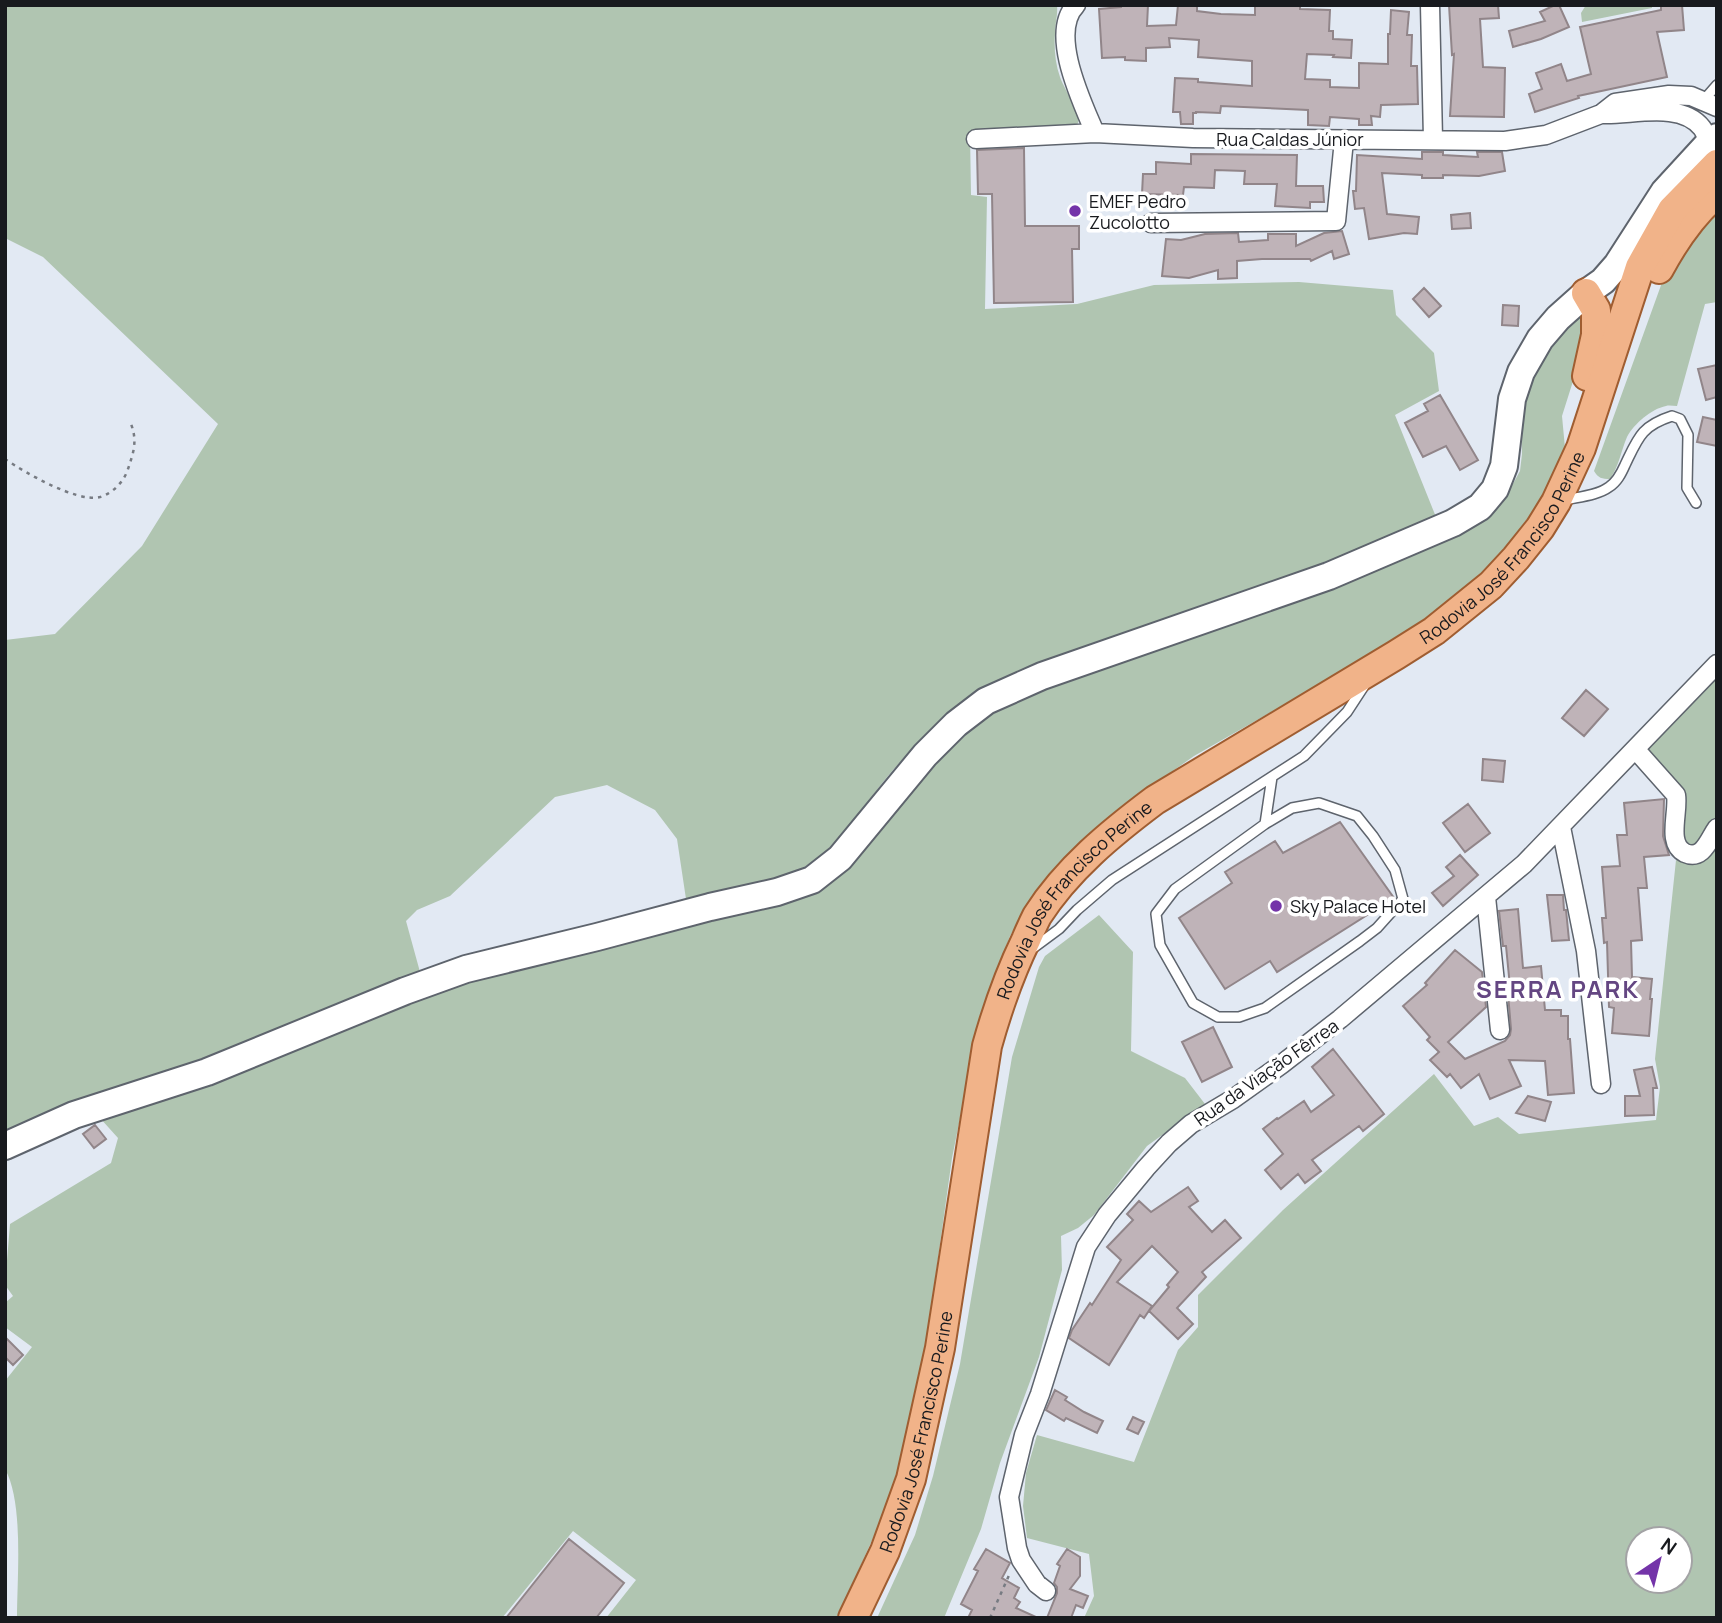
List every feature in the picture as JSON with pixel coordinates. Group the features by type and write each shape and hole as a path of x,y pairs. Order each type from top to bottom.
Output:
{"main road":[{"path":"5,1146 74,1115 208,1072 405,991 466,969 777,892 811,880 840,858 932,747 986,701 1042,676 1329,576 1453,523 1480,507 1495,489 1504,466 1512,399 1521,372 1540,339 1558,318 1603,281 1617,265 1664,192 1714,148"},
{"name":"Rodovia José Francisco Perine","path":"853,1618 885,1551 911,1479 940,1348 987,1046 1015,963 1037,917 1086,857 1155,800 1434,631 1491,585 1516,558 1556,502 1581,448 1640,267 1672,210 1714,148"},
{"name":"Rodovia José Francisco Perine","path":"1601,384 1672,246 1703,205 1717,193"},
{"path":"1581,448 1578,411 1596,335 1595,310 1586,293"}],"street":[{"path":"1076,5 1071,10 1067,23 1066,52 1075,86 1095,133"},
{"path":"1430,5 1433,139"},
{"name":"Rua Caldas Júnior","path":"976,139 1095,133 1193,138 1505,141 1546,135 1601,114 1615,103 1668,103 1691,96 1710,104"},
{"path":"1668,103 1703,129 1714,148"},
{"path":"1151,223 1336,221 1344,140"},
{"name":"Rua da Viação Fêrrea","path":"1017,1548 1009,1497 1024,1435 1044,1382 1086,1247 1107,1216 1146,1168 1191,1124 1233,1099 1292,1057 1524,864 1717,664"},
{"path":"1636,750 1676,795 1678,803 1674,831 1677,846 1682,851 1689,855 1697,854 1704,849 1717,828"},
{"path":"1561,827 1586,951 1601,1084"},
{"path":"1486,897 1500,1030"},
{"path":"1017,1548 1028,1571 1045,1591"}],"lane":[{"path":"1710,104 1717,85"},
{"path":"1556,502 1603,491 1612,486 1648,426 1672,416 1680,419 1688,435 1687,488 1696,503"},
{"path":"1015,963 1059,929 1077,909 1112,880 1304,756 1347,712 1376,667"},
{"path":"1265,824 1292,808 1319,803 1357,816 1395,870 1403,899 1377,928 1265,1009 1239,1017 1217,1017 1193,1003 1160,945 1156,914 1175,889 1265,824 1272,776"}],"path":[{"path":"5,458 57,488 98,498 110,493 123,481 132,459 136,437 131,424"},
{"path":"990,1618 1007,1582 1017,1548"}],"green space":[{"path":"5,5 1057,5 1056,61 1058,72 1077,114 1077,124 1069,127 970,132 971,195 987,197 985,309 1077,304 1154,285 1299,282 1393,290 1396,315 1434,353 1439,391 1395,415 1438,522 934,727 893,770 833,844 804,868 786,876 686,899 677,839 655,810 607,785 555,797 450,896 417,910 406,921 420,972 245,1044 49,1111 5,1132 5,640 55,634 142,546 218,424 43,257 5,238"},
{"path":"1586,5 1652,5 1652,8 1582,22 1581,13"},
{"path":"1717,199 1717,302 1705,304 1677,406 1660,408 1638,422 1627,437 1610,479 1601,478 1594,471 1673,252"},
{"path":"1582,311 1586,340 1562,416 1565,448 1544,495 1492,563 1451,602 1418,625 1380,650 1194,756 1112,814 1059,866 1032,899 1010,936 979,1024 952,1158 925,1352 895,1484 837,1618 606,1618 636,1580 573,1531 502,1618 17,1618 17,1521 15,1501 5,1469 5,1381 32,1347 5,1327 5,1303 13,1296 5,1285 10,1224 111,1163 118,1138 100,1118 433,991 805,897 827,884 948,745 992,710 1491,510 1509,491 1520,471 1520,402 1547,340"},
{"path":"1717,677 1717,819 1696,847 1682,843 1683,807 1645,752"},
{"path":"1717,841 1717,1618 1084,1618 1094,1596 1089,1554 1027,1538 1023,1506 1026,1473 1037,1435 1134,1462 1178,1350 1198,1327 1198,1295 1283,1210 1434,1074 1474,1126 1498,1117 1519,1134 1656,1120 1660,1087 1655,1059 1676,860 1694,865 1707,855"},
{"path":"1099,915 1133,952 1131,1051 1185,1078 1205,1104 1147,1146 1094,1215 1078,1228 1061,1236 1062,1270 1039,1357 1000,1463 981,1529 944,1618 877,1618 915,1535 933,1476 960,1364 1012,1057 1039,967 1045,956"}],"building":[{"path":"1121,5 1148,5 1147,26 1176,25 1178,5 1197,5 1197,11 1221,14 1255,15 1255,5 1300,5 1300,9 1330,10 1329,31 1333,31 1333,39 1352,40 1351,58 1307,54 1305,79 1330,80 1330,87 1359,88 1359,63 1388,64 1391,10 1409,12 1407,35 1412,35 1411,66 1417,66 1418,104 1381,105 1380,117 1371,116 1372,125 1359,125 1359,119 1330,117 1329,126 1308,125 1308,110 1221,106 1220,113 1196,112 1193,113 1193,124 1181,124 1180,112 1173,112 1175,78 1252,86 1252,61 1198,57 1199,40 1169,38 1170,47 1146,48 1146,61 1125,60 1125,57 1102,58 1099,9"},
{"path":"1449,5 1498,5 1499,18 1480,19 1483,67 1505,68 1504,117 1450,116 1454,54 1452,55"},
{"path":"1559,5 1569,27 1513,47 1509,31 1545,21 1540,12"},
{"path":"1661,5 1682,5 1684,30 1657,32 1667,77 1578,96 1579,98 1535,112 1529,94 1542,89 1536,73 1561,64 1567,81 1591,74 1580,27 1661,10"},
{"path":"1024,148 1025,226 1079,226 1079,249 1072,249 1073,302 994,303 992,194 978,194 977,150"},
{"path":"1422,152 1478,157 1477,152 1502,152 1505,171 1479,176 1443,175 1443,178 1382,173 1387,214 1419,217 1417,234 1404,233 1369,239 1364,208 1355,209 1353,191 1356,191 1357,155 1422,159"},
{"path":"1191,154 1297,155 1296,186 1323,186 1324,202 1310,202 1310,208 1275,206 1277,184 1244,184 1245,171 1215,170 1214,188 1184,187 1183,195 1142,194 1143,174 1156,174 1156,162 1191,164"},
{"path":"1470,213 1471,228 1452,229 1451,215"},
{"path":"1342,231 1349,254 1334,259 1332,251 1311,261 1237,261 1237,278 1218,279 1218,270 1189,278 1162,276 1166,239 1181,240 1205,234 1238,233 1239,242 1268,240 1268,234 1296,234 1296,246 1324,233"},
{"path":"1424,288 1441,306 1429,317 1413,299"},
{"path":"1503,305 1519,306 1518,326 1502,325"},
{"path":"1717,365 1717,397 1706,400 1698,369"},
{"path":"1440,395 1478,460 1460,470 1446,446 1423,457 1405,423 1428,411 1424,404"},
{"path":"1703,417 1717,420 1717,446 1697,442"},
{"path":"1586,690 1608,709 1584,736 1562,718"},
{"path":"1483,759 1505,761 1503,782 1482,780"},
{"path":"1664,799 1663,836 1669,855 1644,857 1647,888 1638,888 1642,940 1631,941 1632,977 1652,979 1649,1036 1612,1033 1614,1008 1609,1007 1607,942 1604,943 1602,918 1606,918 1602,867 1620,866 1617,835 1627,835 1624,803"},
{"path":"1468,804 1490,833 1465,852 1443,823"},
{"path":"1340,822 1394,898 1277,972 1270,961 1225,989 1179,918 1232,883 1225,872 1275,841 1283,853"},
{"path":"1460,855 1478,875 1443,906 1432,893 1454,876 1446,867"},
{"path":"1547,895 1563,895 1569,940 1552,941"},
{"path":"1518,909 1523,968 1541,966 1545,1010 1561,1010 1561,1016 1568,1016 1574,1093 1548,1095 1545,1061 1509,1060 1521,1086 1490,1099 1479,1074 1461,1088 1450,1074 1447,1077 1430,1060 1439,1052 1427,1040 1430,1037 1403,1006 1427,985 1425,983 1455,950 1482,972 1486,1007 1448,1042 1465,1059 1505,1041 1511,1029 1508,994 1511,997 1499,911"},
{"path":"1213,1027 1232,1067 1202,1082 1182,1042"},
{"path":"1333,1049 1384,1114 1363,1131 1359,1126 1312,1160 1321,1171 1305,1183 1298,1174 1281,1189 1265,1170 1283,1154 1263,1129 1304,1101 1311,1112 1334,1095 1312,1067"},
{"path":"1652,1067 1657,1088 1653,1088 1654,1115 1625,1116 1625,1096 1640,1096 1634,1070"},
{"path":"1528,1096 1551,1102 1545,1121 1516,1113"},
{"path":"95,1125 106,1139 94,1148 83,1134"},
{"path":"1188,1187 1198,1201 1189,1207 1212,1232 1225,1220 1241,1238 1202,1272 1206,1277 1177,1308 1193,1324 1178,1339 1149,1311 1178,1272 1152,1246 1117,1282 1152,1306 1144,1318 1140,1315 1109,1365 1069,1338 1121,1260 1107,1247 1133,1220 1127,1214 1139,1201 1151,1212"},
{"path":"5,1337 23,1355 13,1365 5,1357"},
{"path":"1055,1390 1067,1397 1065,1400 1103,1421 1097,1433 1066,1418 1064,1421 1046,1410"},
{"path":"1133,1417 1144,1422 1138,1434 1127,1429"},
{"path":"569,1539 624,1583 596,1618 506,1618"},
{"path":"986,1549 1010,1563 1002,1578 1019,1588 1014,1598 1020,1602 1016,1608 1038,1618 968,1618 972,1610 961,1604 978,1571 974,1569"},
{"path":"1067,1549 1080,1557 1080,1576 1070,1589 1088,1596 1083,1608 1076,1605 1071,1618 1047,1618 1057,1593 1054,1583 1060,1566 1057,1564"}],"place":[{"name":"EMEF Pedro Zucolotto","path":"1075,211"},
{"name":"Sky Palace Hotel","path":"1276,906"}],"district":[{"name":"SERRA PARK","path":"1558,988"}]}
